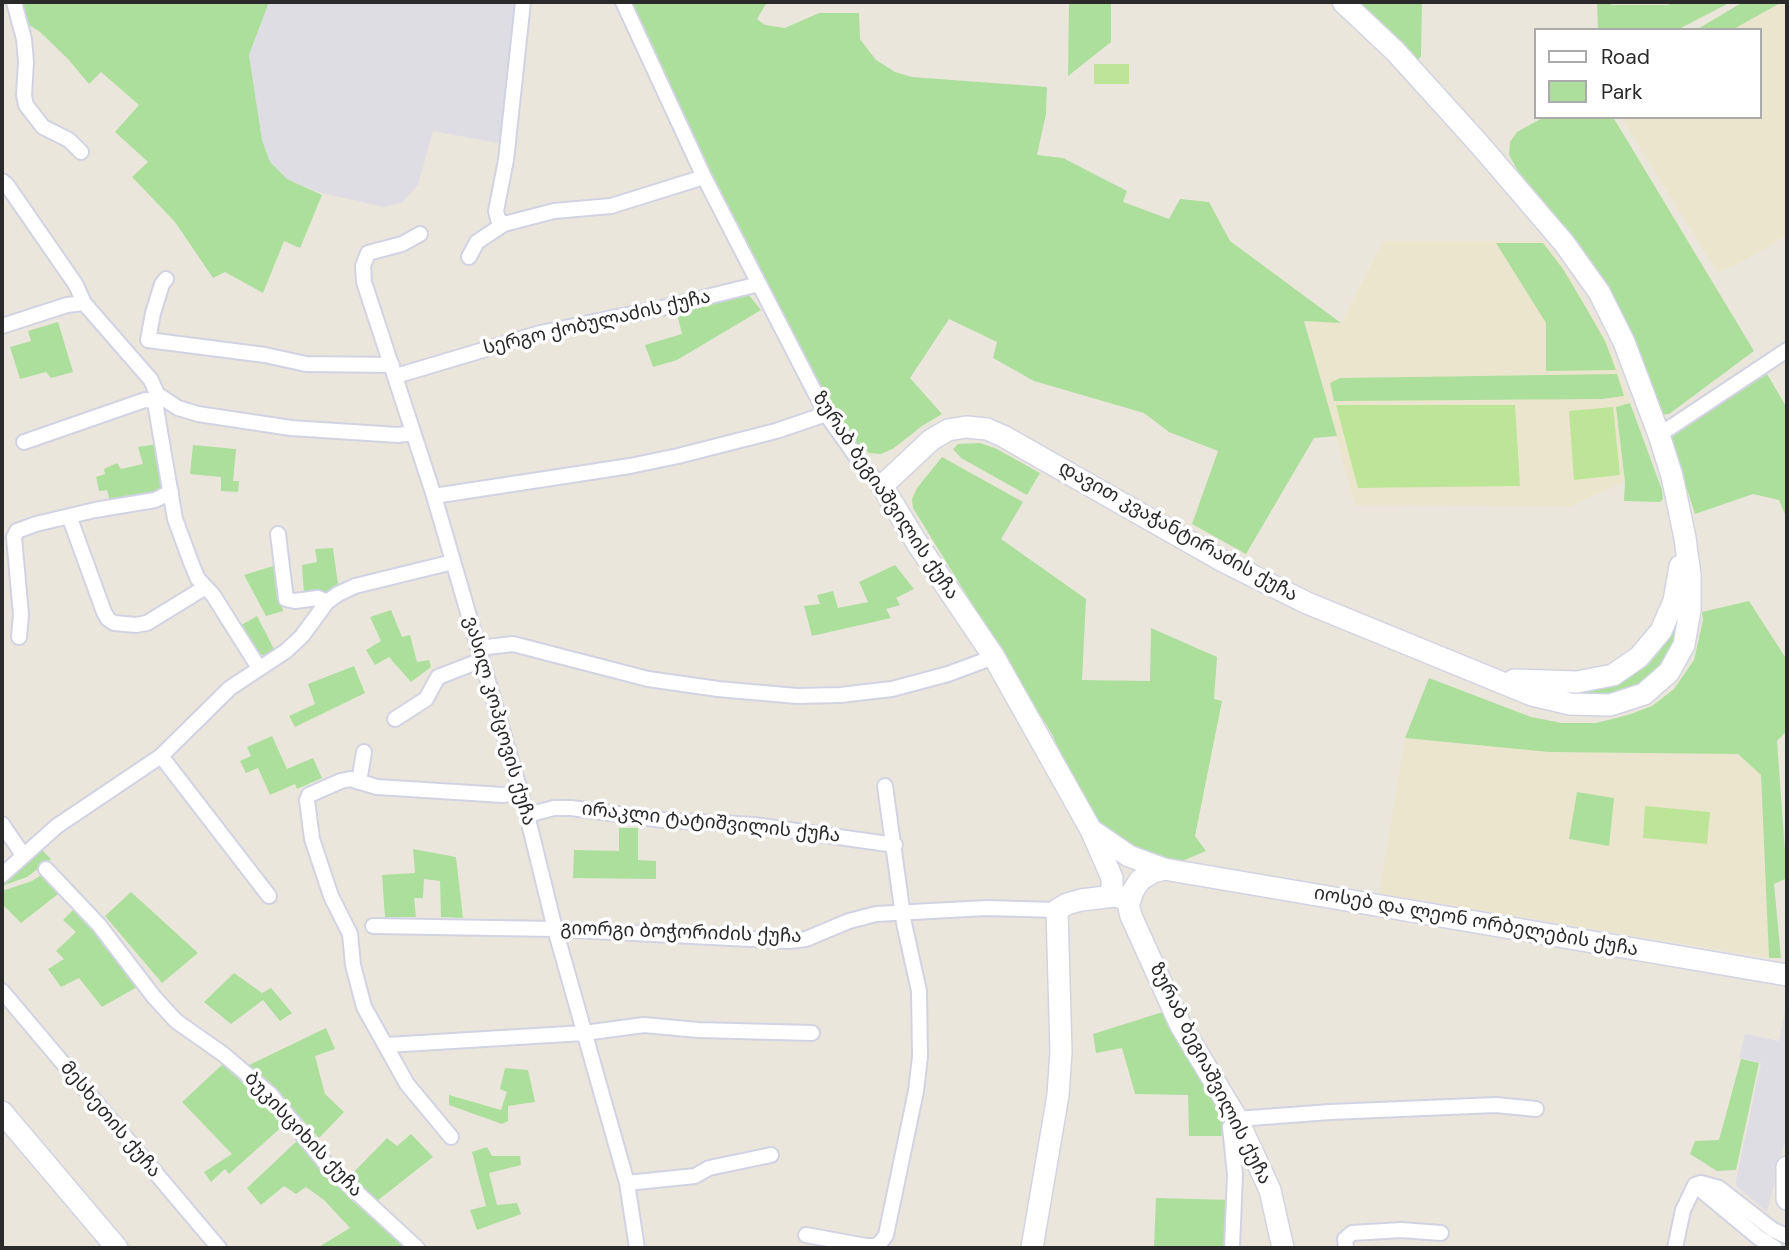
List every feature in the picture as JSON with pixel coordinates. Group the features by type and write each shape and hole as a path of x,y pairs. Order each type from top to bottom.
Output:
{"street":[{"path":"14,2 24,39 26,105 43,127 68,140 82,152"},
{"path":"504,224 498,219 496,211 506,160 523,2"},
{"name":"ზურაბ ბეგიაშვილის ქუჩა","path":"623,2 704,177 826,414 865,469 882,486 994,657 1091,830 1126,880 1131,916 1180,1024 1237,1119 1270,1190 1283,1248"},
{"name":"დავით კვაჭანტირაძის ქუჩა","path":"882,486 930,440 948,430 966,427 987,429 1031,450 1223,561 1307,603 1532,695 1570,704 1610,705 1643,694 1669,672 1684,645 1690,610 1689,575 1682,525 1672,476 1659,435 1619,333 1599,292 1566,246 1440,100 1343,2"},
{"path":"469,257 477,242 504,224 554,211 611,206 704,177"},
{"path":"2,181 76,285 84,303 151,380 157,397 178,526 198,579 213,595 259,668"},
{"name":"ვასილ კოპცოვის ქუჩა","path":"420,234 402,244 372,251 364,259 364,282 435,496 527,815 555,929 627,1183 637,1248"},
{"name":"სერგო ქობულაძის ქუჩა","path":"166,279 153,313 148,340 314,364 394,371 540,333 666,307 759,284"},
{"path":"2,326 67,305 84,303"},
{"path":"1659,435 1787,351"},
{"path":"24,442 157,397 178,408 198,414 290,428 398,435 413,433"},
{"path":"435,496 678,456 776,431 826,414"},
{"path":"19,637 21,615 14,537 22,528 155,499 171,492"},
{"path":"69,516 104,612 114,623 147,623 204,588"},
{"name":"დავით კვაჭანტირაძის ქუჩა","path":"1489,677 1535,682 1577,682 1613,675 1639,657 1661,631 1674,601 1682,525"},
{"path":"278,534 286,599 295,601 318,598 327,602"},
{"path":"2,875 57,826 161,756 217,699 286,651 302,636 327,602 355,586 453,562"},
{"path":"395,719 426,699 438,677 480,654 513,644 648,679 797,696 840,695 892,689 948,674 994,657"},
{"path":"359,782 365,752"},
{"path":"161,756 269,896"},
{"path":"451,1137 407,1084 365,1007 356,979 350,934 331,896 312,839 307,806 309,795 350,779 377,787 490,794 520,792"},
{"path":"806,1235 856,1247 876,1246 886,1235 919,1070 919,991 885,786"},
{"name":"ირაკლი ტატიშვილის ქუჩა","path":"527,815 554,808 571,808 663,820 754,825 895,845"},
{"path":"2,824 23,855"},
{"name":"ბუკისციხის ქუჩა","path":"46,869 99,925 154,997 176,1021 223,1054 270,1094 327,1165 417,1248"},
{"name":"იოსებ და ლეონ ორბელების ქუჩა","path":"1126,880 1164,869 1787,975"},
{"name":"გიორგი ბოჭორიძის ქუჩა","path":"373,926 555,929 789,941 806,939 860,917 986,908 1058,910 1126,880"},
{"path":"1032,1248 1058,1095 1058,910"},
{"name":"მესხეთის ქუჩა","path":"2,991 219,1248"},
{"path":"387,1045 584,1033 644,1025 698,1030 812,1033"},
{"path":"1232,1248 1235,1174 1230,1127 1237,1119 1496,1105 1536,1109"},
{"path":"2,1112 117,1248"},
{"path":"627,1183 695,1175 709,1168 771,1155"},
{"path":"1787,1167 1787,1199"},
{"path":"1675,1248 1683,1210 1695,1185 1701,1183 1719,1188 1773,1230 1787,1236"},
{"path":"1695,1185 1775,1248"},
{"path":"1346,1248 1345,1239 1352,1233 1401,1230 1441,1233"}],"shaded area":[{"path":"269,2 517,2 503,144 433,131 418,185 402,203 383,207 318,192 287,179 270,162 262,140 249,55"},
{"path":"1782,2 1787,2 1787,235 1735,266 1717,272 1622,119 1761,119 1761,28 1736,28"},
{"path":"1383,241 1544,241 1564,268 1606,341 1630,403 1616,407 1625,482 1571,506 1355,505 1304,320 1341,323"},
{"path":"1405,738 1549,752 1737,754 1761,775 1769,958 1379,893"},
{"path":"1787,1001 1787,1133 1767,1212 1735,1185 1761,1063 1739,1058 1745,1034 1779,1041"}],"green space":[{"path":"18,2 269,2 249,55 262,140 270,162 287,179 322,195 300,248 284,241 263,293 225,272 213,278 175,222 132,177 148,162 115,132 139,105 101,72 89,84 39,31 25,23"},
{"path":"632,2 767,2 757,19 765,25 785,28 819,13 859,13 860,39 876,60 895,72 912,77 1047,87 1046,114 1037,155 1063,158 1127,191 1123,202 1169,219 1180,199 1209,202 1230,241 1341,323 1304,321 1337,436 1314,438 1246,554 1192,524 1218,451 1169,432 1144,413 1034,381 993,358 997,342 949,319 910,378 942,414 894,448 881,454 869,453 855,442 831,412 710,171"},
{"path":"1069,2 1111,2 1111,42 1068,76"},
{"path":"1355,2 1422,2 1419,59 1415,59"},
{"path":"1597,2 1610,2 1611,5 1669,5 1669,2 1731,2 1681,28 1598,28"},
{"path":"1743,2 1782,2 1736,28 1699,28"},
{"path":"1094,64 1129,64 1129,84 1094,84"},
{"path":"1540,119 1614,119 1754,351 1669,414 1659,415 1618,307 1598,272 1579,244 1518,171 1509,155 1510,142 1517,132"},
{"path":"1496,243 1543,243 1563,269 1585,306 1605,341 1616,370 1546,371 1546,323"},
{"path":"748,294 761,310 677,360 653,367 645,345 682,334 676,310"},
{"path":"58,322 73,372 51,378 46,372 20,379 10,347 31,341 28,331"},
{"path":"1617,374 1624,396 1602,399 1334,401 1330,383 1340,378"},
{"path":"1767,374 1787,408 1787,514 1779,500 1753,494 1695,514 1670,437"},
{"path":"1630,403 1662,490 1663,499 1660,502 1624,501 1625,482 1616,407"},
{"path":"1336,405 1515,405 1520,486 1358,488"},
{"path":"1613,407 1620,475 1574,480 1569,411"},
{"path":"980,443 995,448 1040,473 1027,495 961,458 953,449 958,444"},
{"path":"157,444 164,486 158,492 111,505 107,490 99,491 96,477 105,474 104,469 117,463 121,469 143,464 138,447"},
{"path":"193,445 236,449 233,481 239,481 238,492 221,491 221,477 190,474"},
{"path":"942,457 1023,502 1001,539 1086,599 1082,680 1150,681 1151,628 1217,657 1214,699 1222,701 1195,836 1206,851 1168,867 1093,827 1052,734 913,508 912,499 917,488"},
{"path":"333,548 338,585 325,595 304,594 302,565 317,562 315,549"},
{"path":"895,565 914,589 896,598 900,605 886,609 891,618 812,636 804,606 820,604 817,595 833,591 838,608 868,602 859,582"},
{"path":"273,566 283,611 266,616 244,575"},
{"path":"1749,601 1787,660 1787,731 1777,741 1787,878 1774,884 1781,958 1769,958 1761,775 1738,754 1549,752 1405,738 1429,678 1531,717 1562,723 1596,723 1652,706 1674,689 1694,660 1703,620 1702,612"},
{"path":"391,610 402,637 410,635 417,662 429,660 431,667 411,682 389,657 375,665 366,650 381,641 370,617"},
{"path":"1678,610 1675,641 1661,667 1641,684 1618,693 1579,699 1565,694 1630,677 1648,665 1660,651"},
{"path":"257,616 275,651 263,655 258,654 236,628"},
{"path":"354,666 365,693 295,727 289,716 315,704 308,684"},
{"path":"272,736 287,769 313,758 322,778 297,789 295,784 270,795 258,768 246,773 240,761 251,756 247,747"},
{"path":"1577,792 1614,798 1609,846 1569,839"},
{"path":"1645,806 1710,812 1707,844 1643,838"},
{"path":"619,828 638,828 638,860 656,861 656,879 573,878 574,850 619,851"},
{"path":"41,849 51,859 27,877 2,886 2,883"},
{"path":"413,849 456,857 463,918 441,917 440,881 424,879 423,898 414,898 416,917 385,917 382,875 415,873"},
{"path":"44,873 62,891 21,923 2,904 2,891 32,881"},
{"path":"131,892 198,953 162,983 105,916"},
{"path":"77,906 137,987 102,1007 79,978 61,987 48,969 64,959 56,951 76,932 63,920"},
{"path":"234,973 262,993 271,988 292,1013 280,1021 263,1000 231,1024 204,1002"},
{"path":"1166,1011 1226,1119 1227,1136 1189,1136 1188,1095 1135,1094 1122,1048 1096,1053 1093,1034"},
{"path":"326,1028 335,1049 315,1056 325,1094 344,1112 319,1138 276,1090 247,1066"},
{"path":"1741,1059 1759,1063 1736,1170 1717,1171 1690,1154 1695,1141 1719,1140"},
{"path":"223,1064 285,1124 229,1174 225,1169 211,1182 204,1172 232,1154 182,1102"},
{"path":"505,1068 528,1070 535,1102 508,1106 508,1121 502,1124 449,1105 449,1095 501,1110 507,1092 500,1089"},
{"path":"411,1134 433,1157 377,1201 351,1175 387,1138 397,1146"},
{"path":"300,1138 317,1163 350,1199 408,1248 317,1248 350,1228 324,1200 306,1187 296,1194 284,1186 261,1205 247,1188"},
{"path":"487,1147 492,1156 520,1156 521,1165 489,1173 497,1205 517,1203 521,1214 477,1230 470,1210 486,1206 472,1152"},
{"path":"1156,1198 1231,1200 1228,1248 1154,1248"}]}
